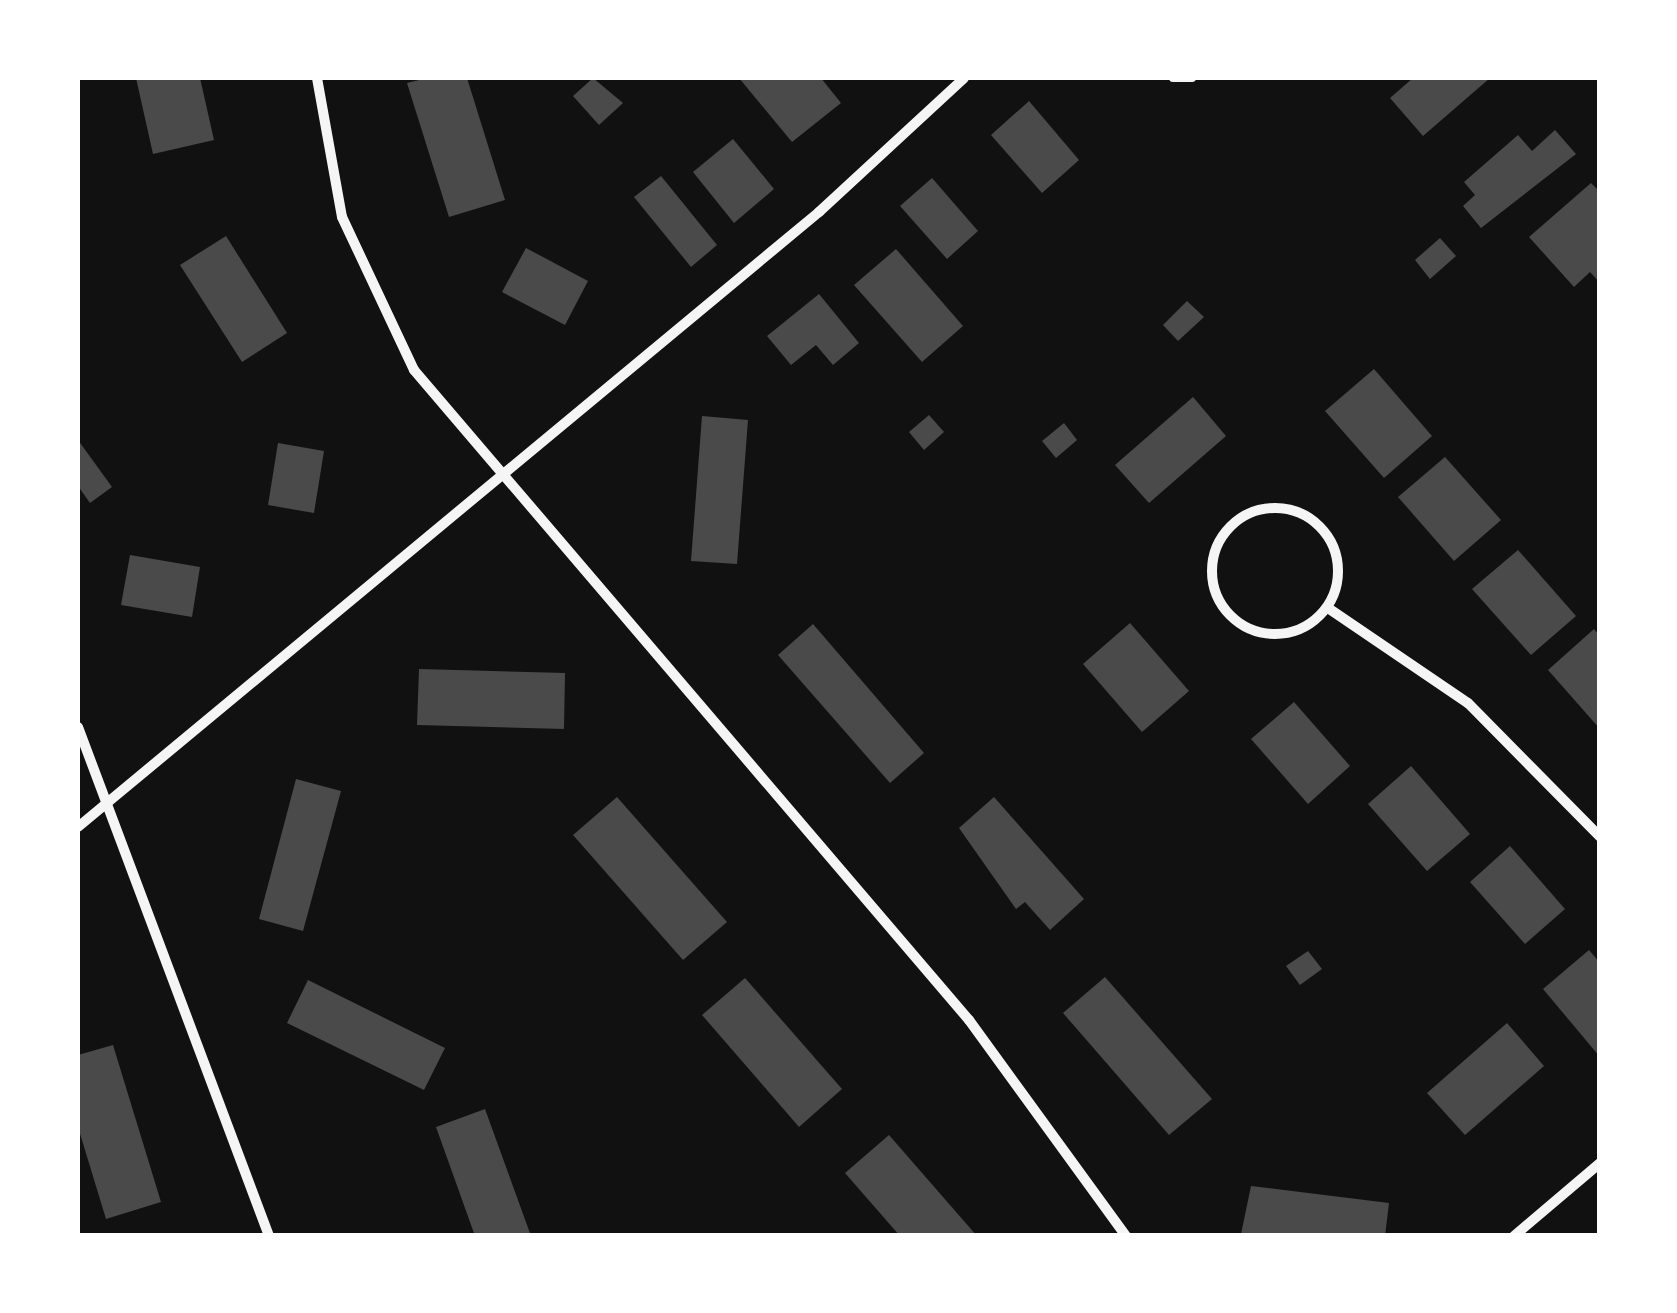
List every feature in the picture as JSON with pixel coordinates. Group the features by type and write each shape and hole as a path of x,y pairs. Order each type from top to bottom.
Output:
{"street":[{"path":"318,78 358,264 414,370 969,1020 1126,1236"},
{"path":"78,827 107,799 505,475 964,78"},
{"path":"1269,507 1315,520 1338,562 1328,608 1284,634 1234,620 1211,575 1227,528 1269,507"},
{"path":"1328,608 1468,703 1600,837"},
{"path":"78,727 269,1236"},
{"path":"1514,1236 1600,1163"}],"lane":[{"path":"1173,78 1192,78"}],"building":[{"path":"136,78 200,78 214,140 153,154"},
{"path":"427,78 467,78 505,200 449,217 407,83"},
{"path":"593,78 623,103 599,125 573,96"},
{"path":"739,78 821,78 841,103 792,142"},
{"path":"1413,78 1490,78 1423,136 1390,98"},
{"path":"1029,101 1079,160 1042,193 991,135"},
{"path":"1555,130 1576,154 1481,228 1463,206 1475,195 1464,182 1518,135 1532,151"},
{"path":"733,139 774,189 734,223 693,172"},
{"path":"661,176 717,245 691,267 634,197"},
{"path":"932,178 978,231 947,259 900,206"},
{"path":"1591,183 1600,192 1600,283 1590,272 1574,287 1529,237"},
{"path":"226,236 287,333 242,362 180,265"},
{"path":"1440,238 1456,256 1430,279 1415,260"},
{"path":"526,248 588,281 565,325 502,292"},
{"path":"896,249 963,326 922,362 854,285"},
{"path":"819,294 859,343 833,365 816,345 791,365 767,336"},
{"path":"1187,301 1204,317 1178,341 1163,325"},
{"path":"1374,369 1432,436 1384,478 1325,411"},
{"path":"1193,397 1226,436 1149,503 1115,465"},
{"path":"929,415 944,432 924,450 909,432"},
{"path":"702,416 748,420 737,564 691,561"},
{"path":"1064,423 1077,440 1056,458 1042,441"},
{"path":"78,440 112,487 90,503 78,486"},
{"path":"278,443 324,451 314,513 268,505"},
{"path":"1445,457 1501,520 1454,561 1398,497"},
{"path":"1518,550 1576,616 1531,655 1472,589"},
{"path":"130,555 200,567 192,617 121,605"},
{"path":"1130,623 1189,691 1142,732 1083,664"},
{"path":"813,624 924,753 890,783 778,655"},
{"path":"1594,629 1600,636 1600,729 1548,670"},
{"path":"419,669 565,673 564,729 417,725"},
{"path":"1294,702 1350,766 1308,804 1251,739"},
{"path":"1411,766 1470,834 1427,871 1368,804"},
{"path":"296,779 341,791 303,931 259,919"},
{"path":"617,797 727,922 683,960 573,835"},
{"path":"994,797 1084,899 1050,930 1025,902 1016,909 959,828"},
{"path":"1510,846 1565,909 1525,944 1470,882"},
{"path":"1589,950 1600,963 1600,1057 1543,989"},
{"path":"1308,951 1322,969 1300,985 1286,966"},
{"path":"1105,977 1212,1099 1169,1135 1063,1013"},
{"path":"745,978 842,1089 799,1127 702,1015"},
{"path":"308,980 445,1048 424,1090 287,1023"},
{"path":"1507,1023 1544,1066 1465,1135 1427,1093"},
{"path":"113,1045 161,1202 106,1219 78,1127 78,1055"},
{"path":"485,1109 531,1236 475,1236 436,1127"},
{"path":"889,1135 977,1236 900,1236 845,1173"},
{"path":"1251,1186 1389,1203 1385,1236 1241,1234"}]}
